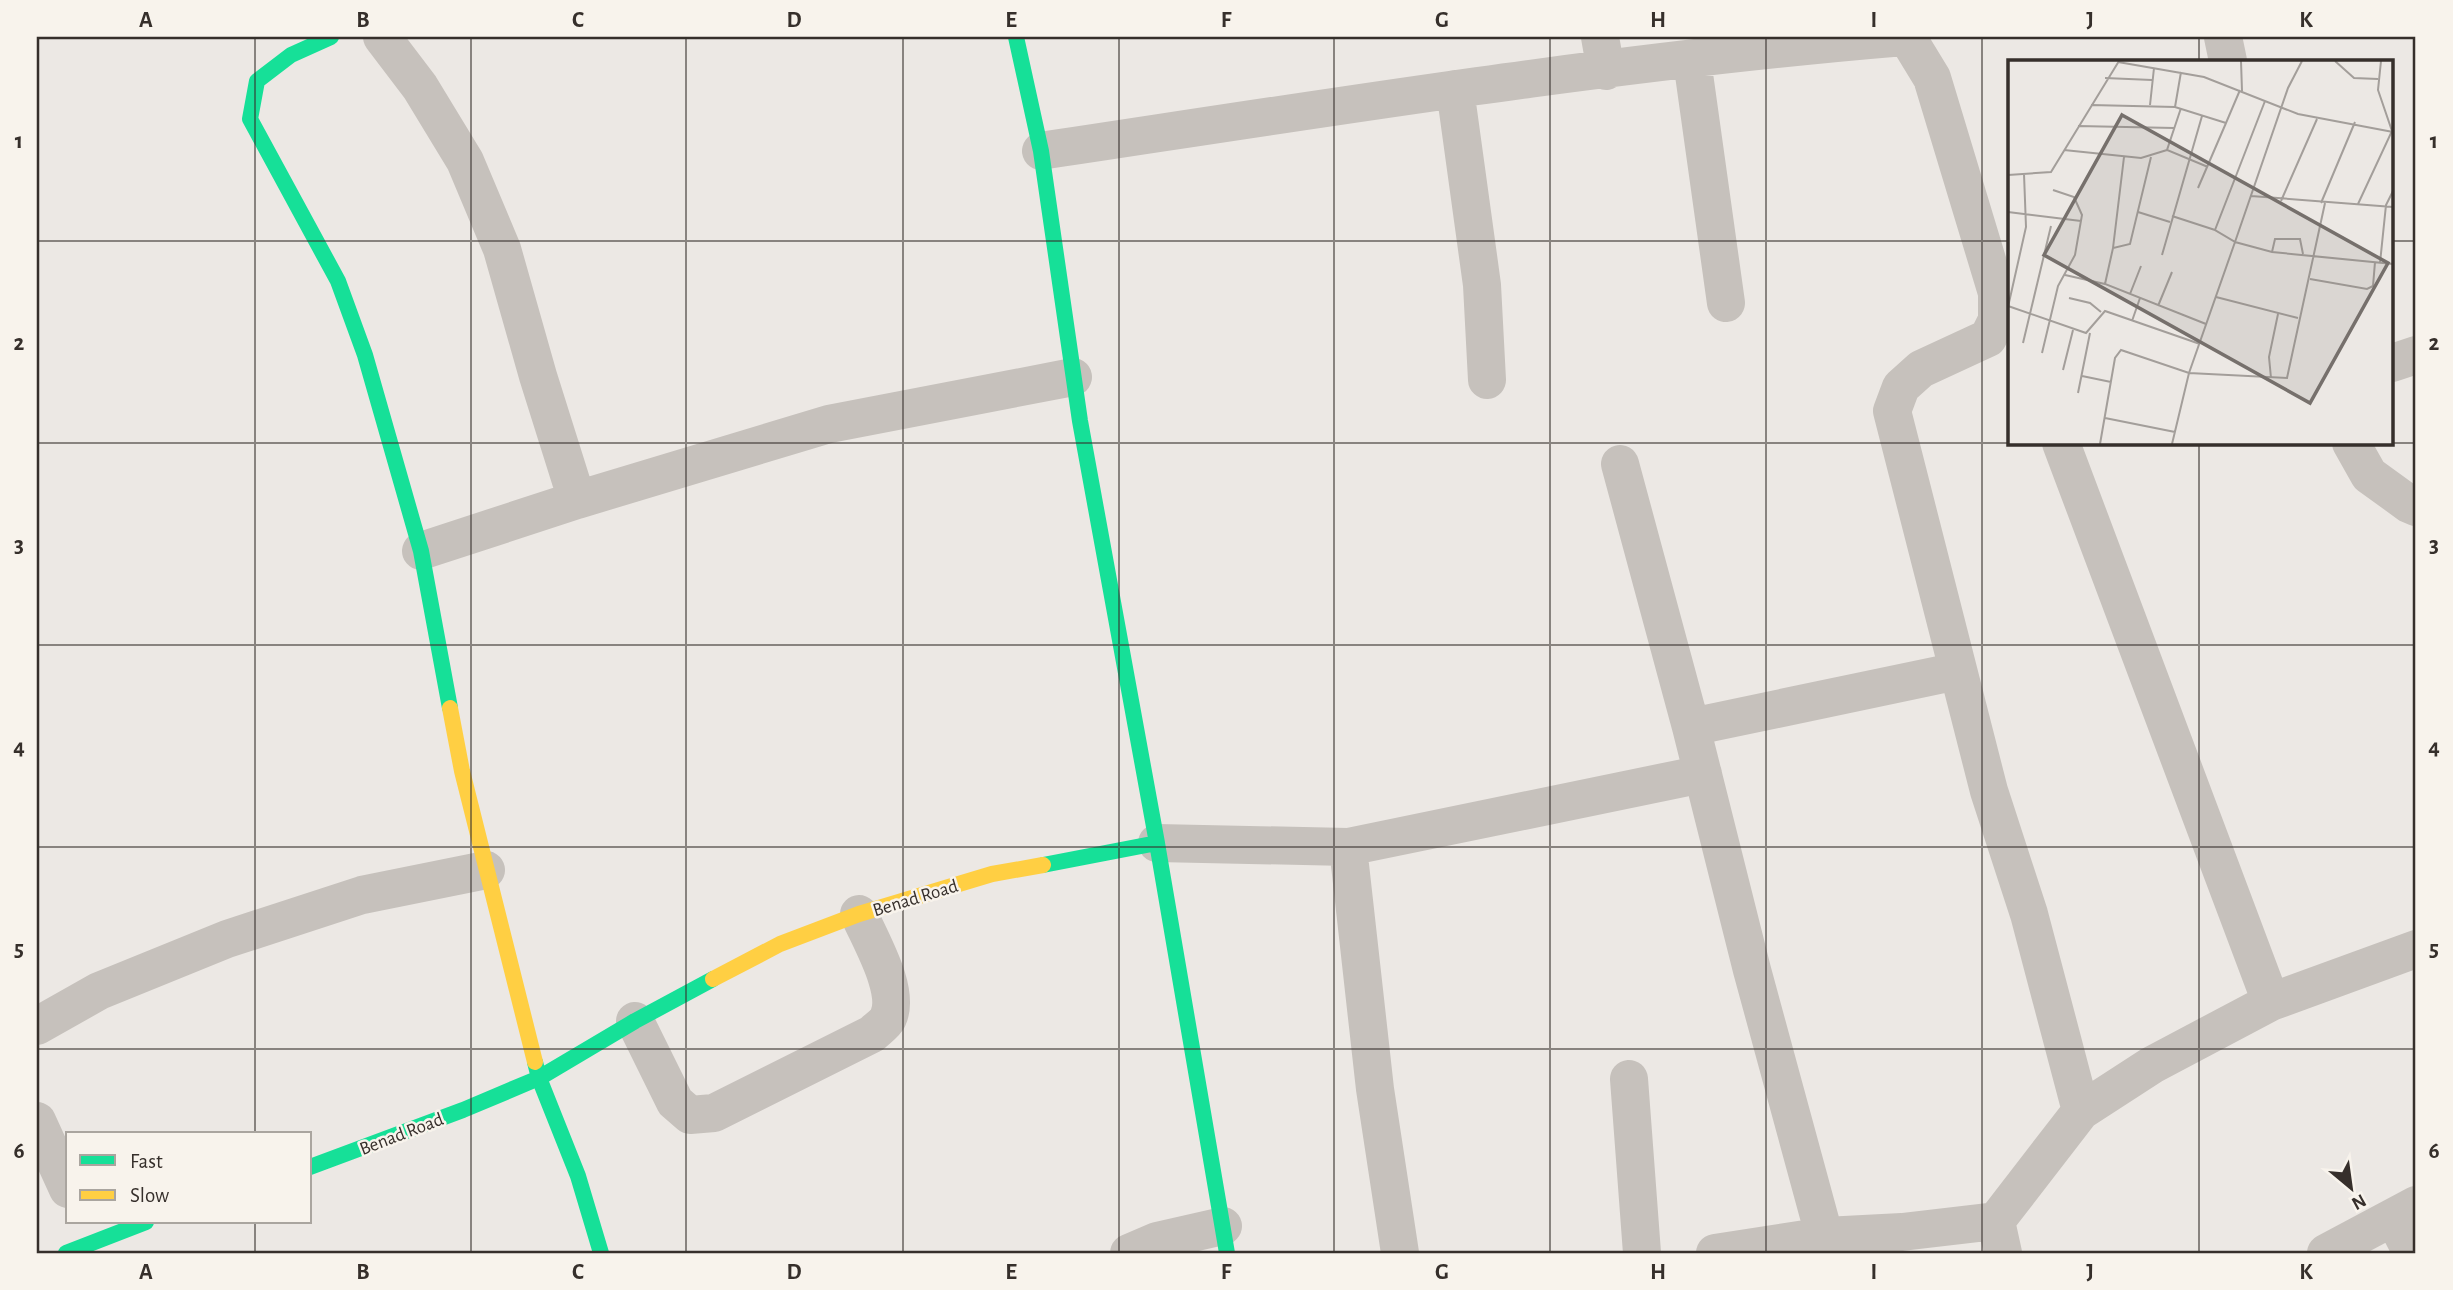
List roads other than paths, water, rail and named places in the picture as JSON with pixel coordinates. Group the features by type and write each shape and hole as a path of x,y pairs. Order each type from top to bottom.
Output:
{"street":[{"path":"331,37 291,55 257,81 250,119 338,281 365,355 421,551 462,771 539,1078 578,1176 601,1253"},
{"path":"382,37 420,87 465,161 502,249 577,500"},
{"path":"1016,37 1041,151 1073,377 1225,1239 1157,1241 1129,1253"},
{"path":"1041,151 1455,89 1603,54 1692,60 1815,44 1906,37 1932,78 1997,293 2003,328 1988,338 1921,369 1901,387 1892,411 1989,791 2029,914 2081,1111"},
{"path":"2223,37 2228,60"},
{"path":"1692,60 1726,303"},
{"path":"1455,89 1482,285 1487,380"},
{"path":"2394,362 2416,355"},
{"path":"421,551 577,500 829,424 1073,377"},
{"path":"2061,444 2270,1002"},
{"path":"2352,444 2369,475 2416,507"},
{"path":"1620,464 1691,727 1752,970 1827,1244"},
{"path":"1691,727 1958,671"},
{"path":"1157,843 1348,847 1703,774"},
{"name":"Benad Road","path":"312,1166 463,1110 539,1078 635,1021 780,944 859,914 992,874 1157,843"},
{"path":"1348,847 1375,1089 1400,1253"},
{"path":"37,1026 99,991 226,939 362,895 486,870"},
{"path":"635,1021 675,1102 690,1115 714,1113 872,1034 887,1019 891,1003 890,986 859,914"},
{"path":"1715,1253 1827,1244 1902,1232 2000,1237 2081,1111 2152,1065 2270,1002 2416,949"},
{"path":"1629,1079 1642,1253"},
{"path":"37,1121 66,1185"},
{"path":"2326,1253 2405,1211 2412,1253"},
{"path":"81,1239 138,1224"}]}
